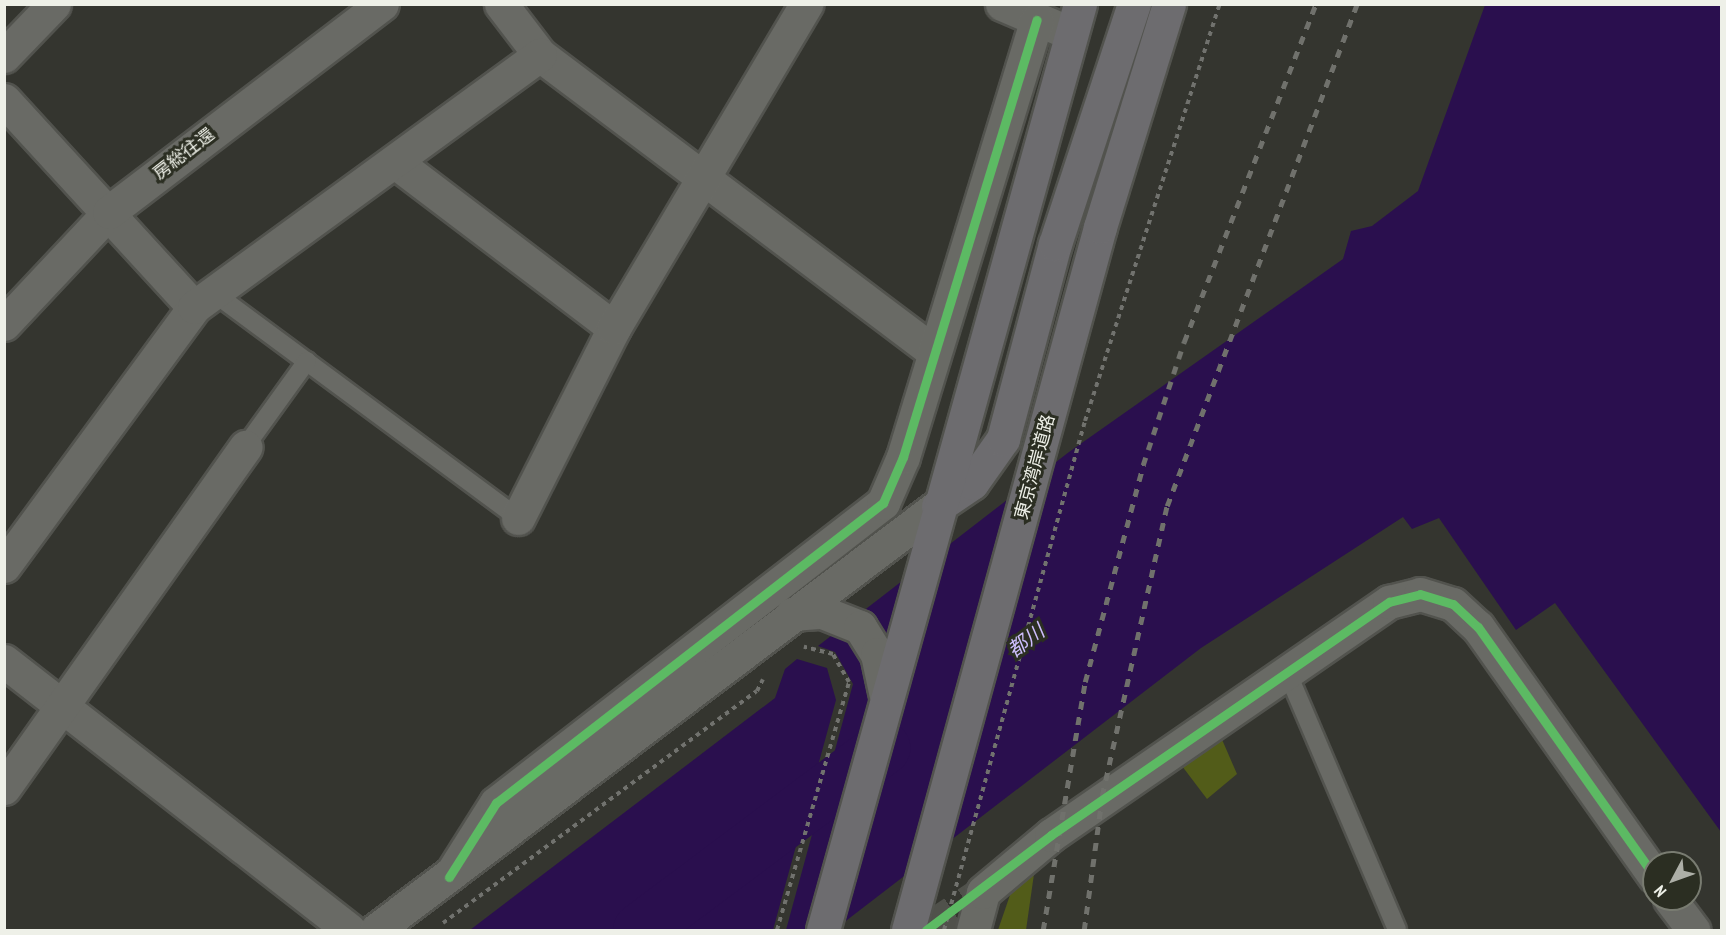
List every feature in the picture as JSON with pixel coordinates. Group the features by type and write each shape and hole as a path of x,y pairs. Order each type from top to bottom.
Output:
{"highway":[{"path":"938,506 978,477 1003,439 1055,244 1134,4"},
{"name":"東京湾岸道路","path":"908,930 1100,227 1169,4"},
{"path":"823,930 885,693 1075,19"}],"street":[{"path":"4,56 54,4"},
{"name":"房総往還","path":"4,324 109,212 382,4"},
{"path":"501,4 540,55 932,350"},
{"path":"518,518 614,328 806,4"},
{"path":"1002,4 1037,20 1075,19"},
{"path":"449,876 496,803 883,503 903,457 932,350 1037,20"},
{"path":"4,566 204,300 398,164 540,55"},
{"path":"4,100 109,212 204,300"},
{"path":"398,164 614,328"},
{"path":"4,788 60,704 245,447"},
{"path":"376,930 938,506"},
{"path":"973,930 983,892 1051,835 1288,674 1389,602 1420,594 1453,604 1478,627 1642,859"},
{"path":"792,614 822,612 860,627 877,654 885,693"},
{"path":"4,661 350,930"},
{"path":"1679,911 1693,930"}],"lane":[{"path":"204,300 307,361 518,518"},
{"path":"245,447 307,361"},
{"path":"1288,674 1397,930"}],"path":[{"path":"944,930 1085,420 1220,4"},
{"path":"777,930 849,682 833,654 798,646"},
{"path":"432,930 756,691 770,668"}],"green space":[{"path":"1220,735 1237,774 1207,799 1182,766"},
{"path":"1035,867 1026,930 998,930 1010,895"}],"water":[{"path":"1485,5 1721,5 1721,832 1555,603 1516,630 1439,518 1412,529 1403,517 1201,648 834,930 786,930 853,684 835,652 818,646 1069,452 1343,259 1351,231 1372,226 1418,191"},
{"path":"797,659 827,668 836,700 773,930 470,930 775,698 785,669"}],"waterway":[{"name":"都川","path":"640,930 883,748"}],"tunnel":[{"path":"926,930 983,892"}],"railway":[{"path":"1043,930 1085,682 1143,465 1184,342 1316,4"},
{"path":"1084,930 1102,796 1167,506 1357,4"}],"cycle path":[{"path":"449,877 496,803 883,503 903,457 1037,20"},
{"path":"926,930 1051,835 1389,602 1420,594 1453,604 1478,627 1642,859"}]}
